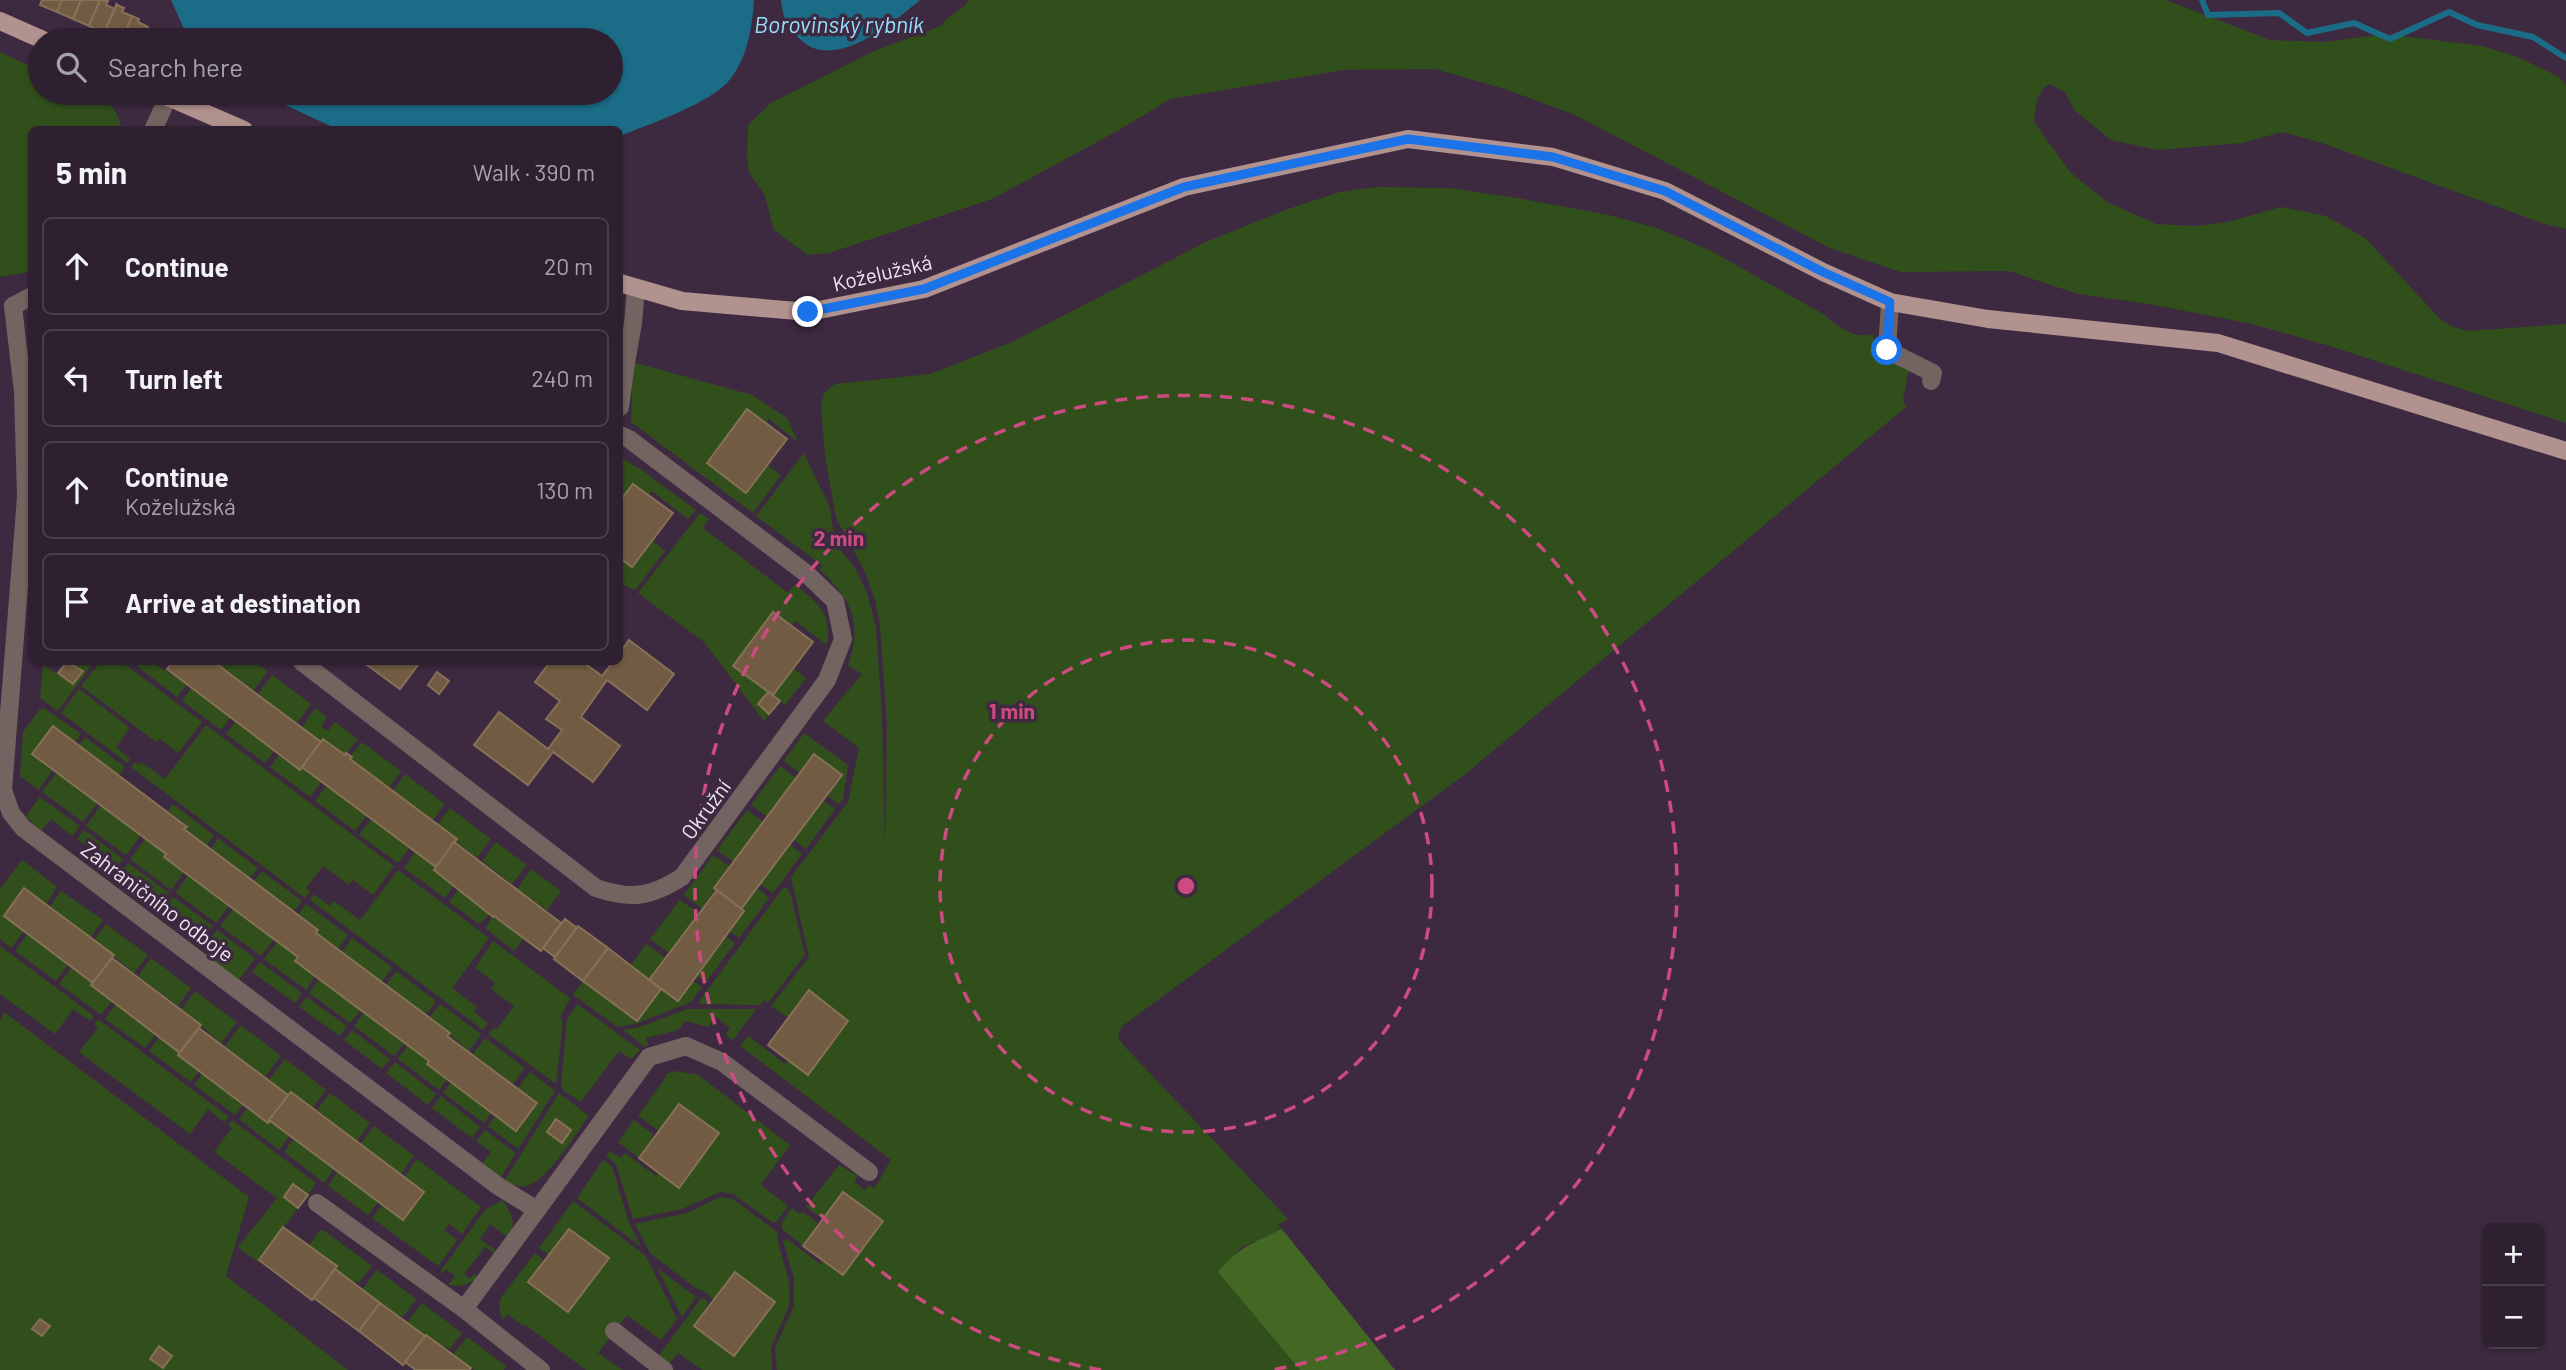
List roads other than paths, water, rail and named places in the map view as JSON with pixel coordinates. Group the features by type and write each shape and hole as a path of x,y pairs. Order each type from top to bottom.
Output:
{"main road":[{"path":"0,21 28,33"},
{"path":"186,105 235,126"},
{"name":"Koželužská","path":"628,286 682,301 808,312 924,289 1184,187 1408,139 1553,157 1665,191 1823,272 1890,302 1988,319 2218,343 2566,451"}],"street":[{"path":"154,126 160,105"},
{"path":"623,363 633,323 628,286"},
{"path":"28,297 6,305 23,392 28,480"},
{"path":"1890,302 1887,350 1933,373 1931,381"},
{"name":"Okružní","path":"306,665 596,888 620,896 659,892 682,877 827,680 843,639 835,601 807,574 623,436"},
{"name":"Zahraničního odboje","path":"28,508 3,789 6,817 498,1186 537,1210"},
{"path":"464,1309 649,1058 685,1046 722,1062 869,1172"},
{"path":"317,1203 464,1309 541,1370"},
{"path":"614,1331 664,1370"}],"water":[{"name":"Borovinský rybník","path":"171,0 754,0 745,51 731,78 696,104 623,135 623,126 330,126 285,105 623,105 623,28 184,28"},
{"name":"Borovinský rybník","path":"781,0 920,0 864,40 831,50 816,49 797,37 787,23"}],"waterway":[{"path":"2202,0 2208,15 2279,13 2307,33 2354,23 2390,39 2449,12 2477,25 2533,37 2566,58"}]}
